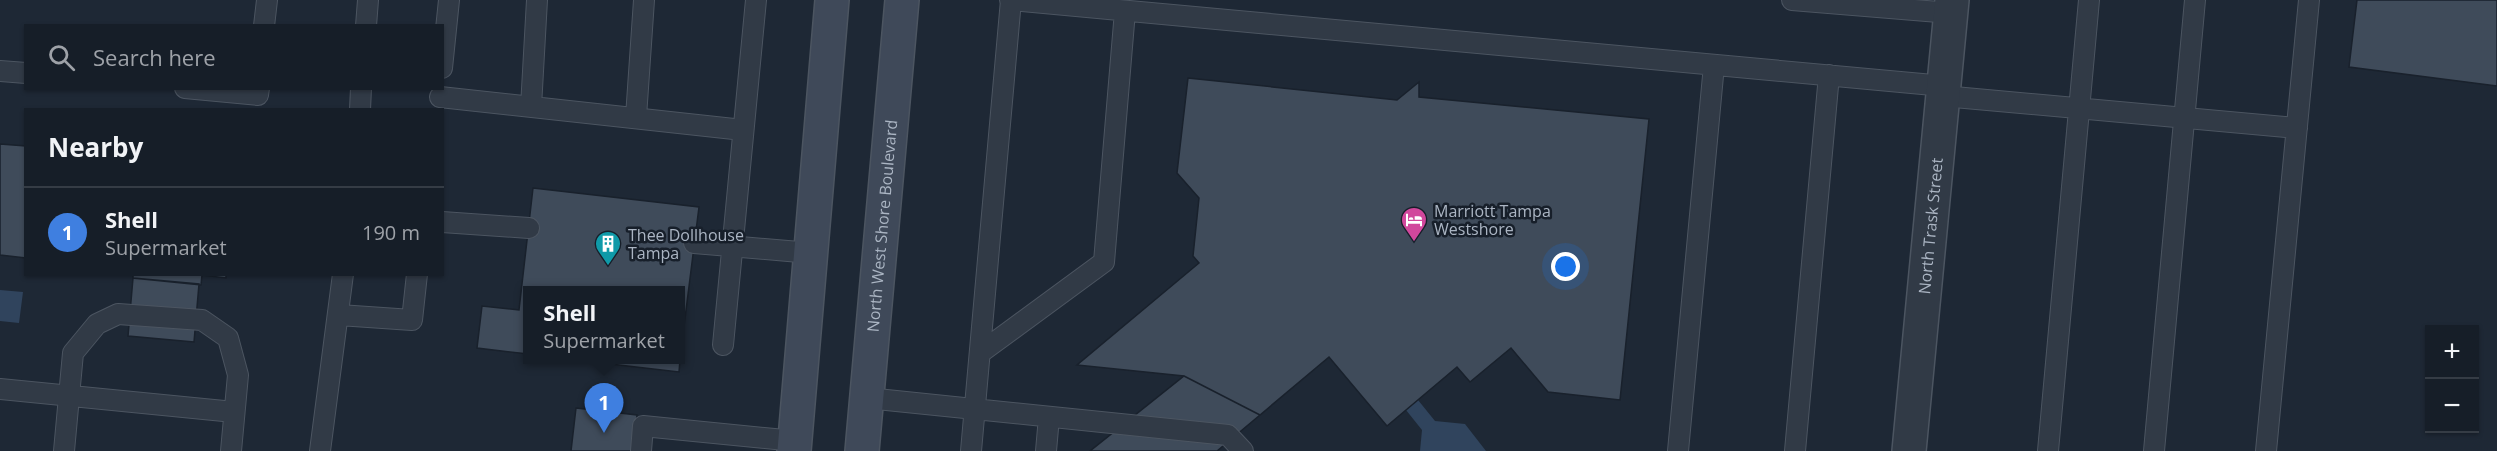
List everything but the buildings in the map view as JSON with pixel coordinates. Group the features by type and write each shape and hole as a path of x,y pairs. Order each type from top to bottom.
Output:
{"main road":[{"path":"794,446 832,0"},
{"name":"North West Shore Boulevard","path":"862,451 903,0"}],"street":[{"name":"North Trask Street","path":"1909,451 1952,7"}],"lane":[{"path":"264,24 267,0"},
{"path":"366,24 368,0"},
{"path":"444,49 449,0"},
{"path":"531,107 537,0"},
{"path":"636,117 644,0"},
{"path":"723,345 756,0"},
{"path":"971,451 1011,0 1829,75 2081,108 2297,128"},
{"path":"1792,0 1952,7"},
{"path":"2048,451 2081,108 2089,0"},
{"path":"2154,451 2194,0"},
{"path":"2266,451 2309,0"},
{"path":"980,353 1104,262 1125,11"},
{"path":"1678,451 1714,64"},
{"path":"0,71 24,73"},
{"path":"1795,451 1829,75"},
{"path":"206,90 258,95 259,90"},
{"path":"360,108 361,90"},
{"path":"439,98 743,130"},
{"path":"444,222 528,228"},
{"path":"694,243 811,254"},
{"path":"320,451 343,276"},
{"path":"339,315 412,320 417,276"},
{"path":"64,451 73,352 97,324 118,314 202,320 228,338 238,375 231,451"},
{"path":"0,389 234,412"},
{"path":"867,399 1228,435 1243,451"},
{"path":"1046,451 1049,417"},
{"path":"641,451 643,426 744,444 794,446"}],"water":[{"path":"0,290 23,292 19,323 0,321"},
{"path":"1418,400 1435,421 1465,424 1486,451 1420,451 1422,430 1406,410"}],"place":[{"name":"Marriott Tampa Westshore","path":"1414,243"},
{"name":"Thee Dollhouse Tampa","path":"608,267"},
{"name":"Shell","path":"604,433"}]}
